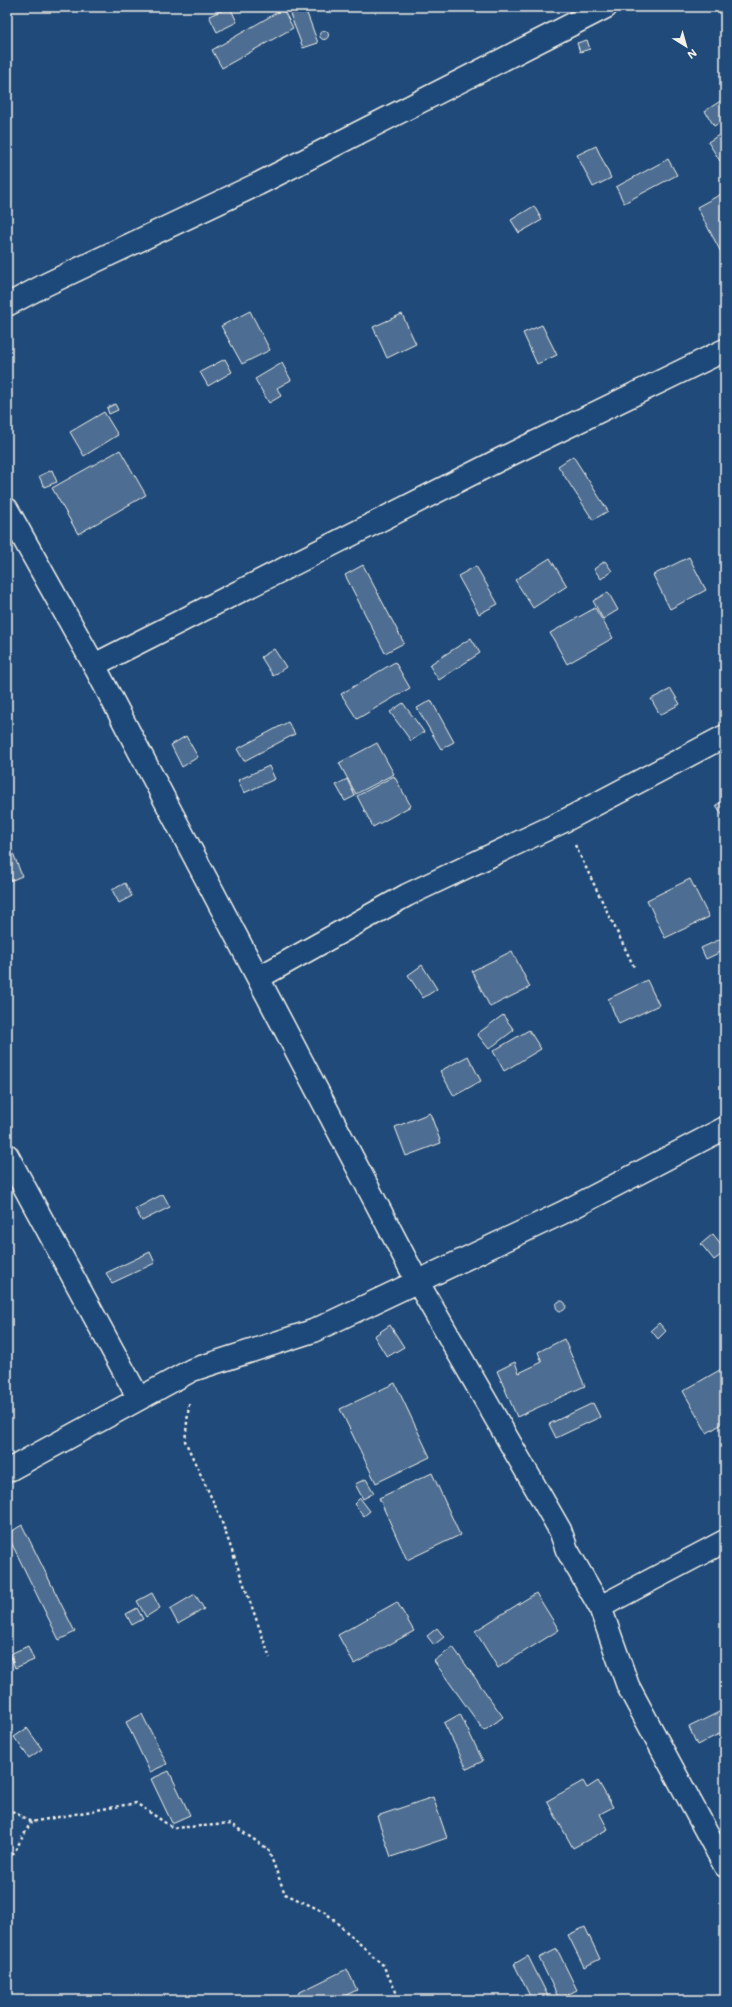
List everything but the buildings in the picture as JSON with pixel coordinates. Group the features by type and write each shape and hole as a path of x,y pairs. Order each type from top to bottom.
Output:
{"street":[{"path":"7,305 258,184 606,7"},
{"path":"94,665 503,458 725,350"},
{"path":"7,509 94,665 417,1281 560,1530 567,1550 600,1607 628,1686 725,1866"},
{"path":"258,978 406,895 564,821 725,736"},
{"path":"7,1470 192,1370 313,1331 562,1213 725,1128"},
{"path":"7,1155 139,1399"},
{"path":"600,1607 725,1541"}],"path":[{"path":"564,821 635,969"},
{"path":"192,1370 185,1441 219,1514 270,1658"},
{"path":"7,1808 31,1822 136,1803 173,1828 231,1824 268,1849 285,1894 325,1912 383,1965 400,2000"},
{"path":"7,1856 12,1856 31,1822"},
{"path":"644,2000 645,1998 651,2000"}]}
